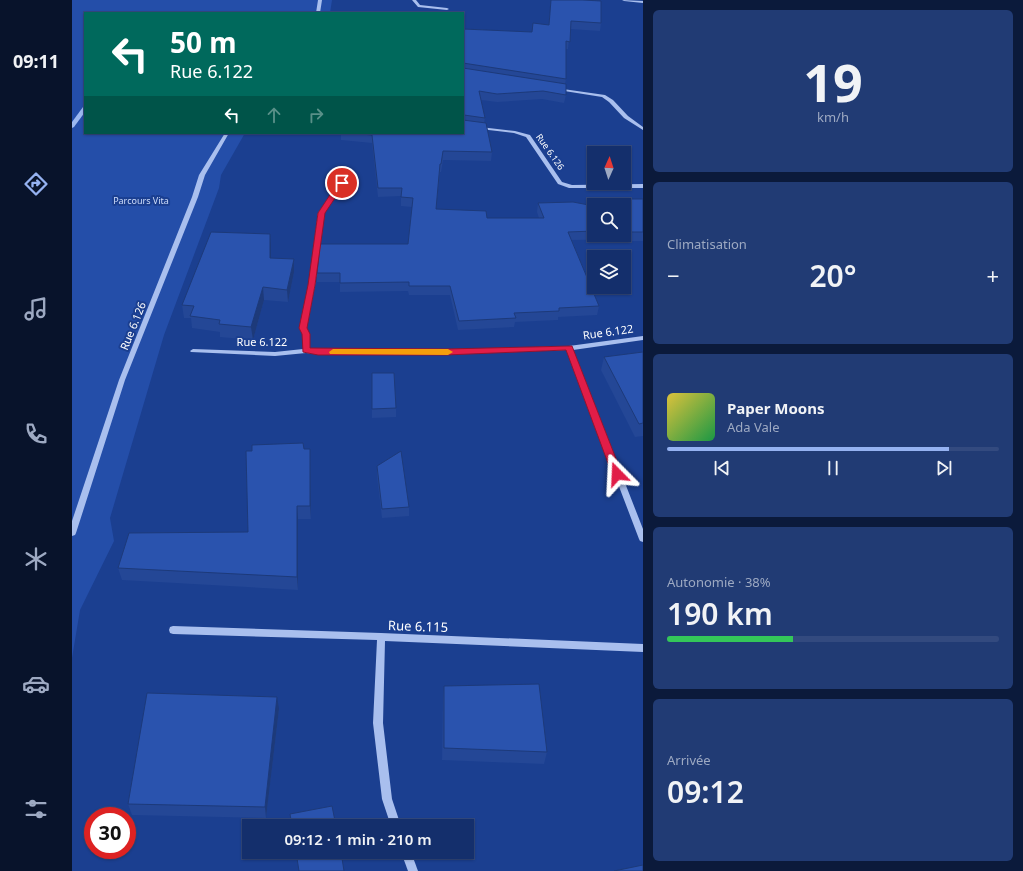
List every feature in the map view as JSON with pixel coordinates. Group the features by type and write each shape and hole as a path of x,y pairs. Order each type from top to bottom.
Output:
{"street":[{"path":"318,12 320,0"},
{"path":"414,0 419,6 447,9"},
{"path":"624,0 643,2"},
{"path":"550,88 602,96 611,101 626,117 643,129"},
{"name":"Rue 6.126","path":"464,126 515,132 528,136 560,183 564,186 643,186"},
{"name":"Rue 6.126","path":"72,533 122,380 195,197 202,175 226,134"},
{"path":"306,351 306,334 303,328 312,285 321,213 342,183"},
{"name":"Rue 6.122","path":"193,351 275,354 306,351 446,352 570,348 643,338"},
{"path":"570,348 643,539"},
{"path":"173,630 381,637"},
{"name":"Rue 6.115","path":"394,819 387,799 378,723 381,637 643,648"},
{"path":"409,859 413,871"}],"green space":[{"name":"Parcours Vita","path":"72,0 332,0 330,12 84,12 84,134 244,134 221,175 219,188 164,335 110,518 114,541 80,610 72,658"}],"building":[{"path":"551,0 601,1 601,23 571,21 570,42 566,41 566,79 464,63 464,29 532,32 533,23 549,25"},
{"path":"464,68 566,84 566,95 543,91 497,94 479,91 485,118 464,115"},
{"path":"464,120 486,123 492,152 443,151 440,164 436,209 486,211 487,218 544,218 538,203 573,202 587,205 587,231 568,232 587,277 587,294 594,294 599,306 559,308 559,311 514,313 516,318 459,321 450,286 409,286 409,282 340,283 340,273 317,273 320,244 408,244 413,198 401,197 402,188 378,188 372,135 362,134 464,134"},
{"path":"631,199 643,199 643,232 631,232"},
{"path":"211,232 270,234 270,258 294,259 287,290 263,287 251,327 219,324 220,320 190,316 194,306 182,305"},
{"path":"643,352 643,423 639,424 604,357"},
{"path":"372,373 394,373 396,408 372,409"},
{"path":"303,443 304,449 310,449 310,506 297,506 297,577 118,568 129,533 248,532 246,451 252,451 252,445"},
{"path":"401,451 409,507 382,509 377,466"},
{"path":"539,684 547,752 444,748 444,686"},
{"path":"147,693 277,697 265,807 128,804"},
{"path":"332,806 335,819 291,819 290,814"},
{"path":"297,859 342,859 344,871 299,871"},
{"path":"643,865 643,871 614,871"}],"waterway":[{"path":"72,126 84,109"}],"slow traffic":[{"path":"333,352 448,352"}],"route":[{"path":"342,183 321,213 312,285 303,328 306,334 306,351 446,352 570,348 617,474"}]}
